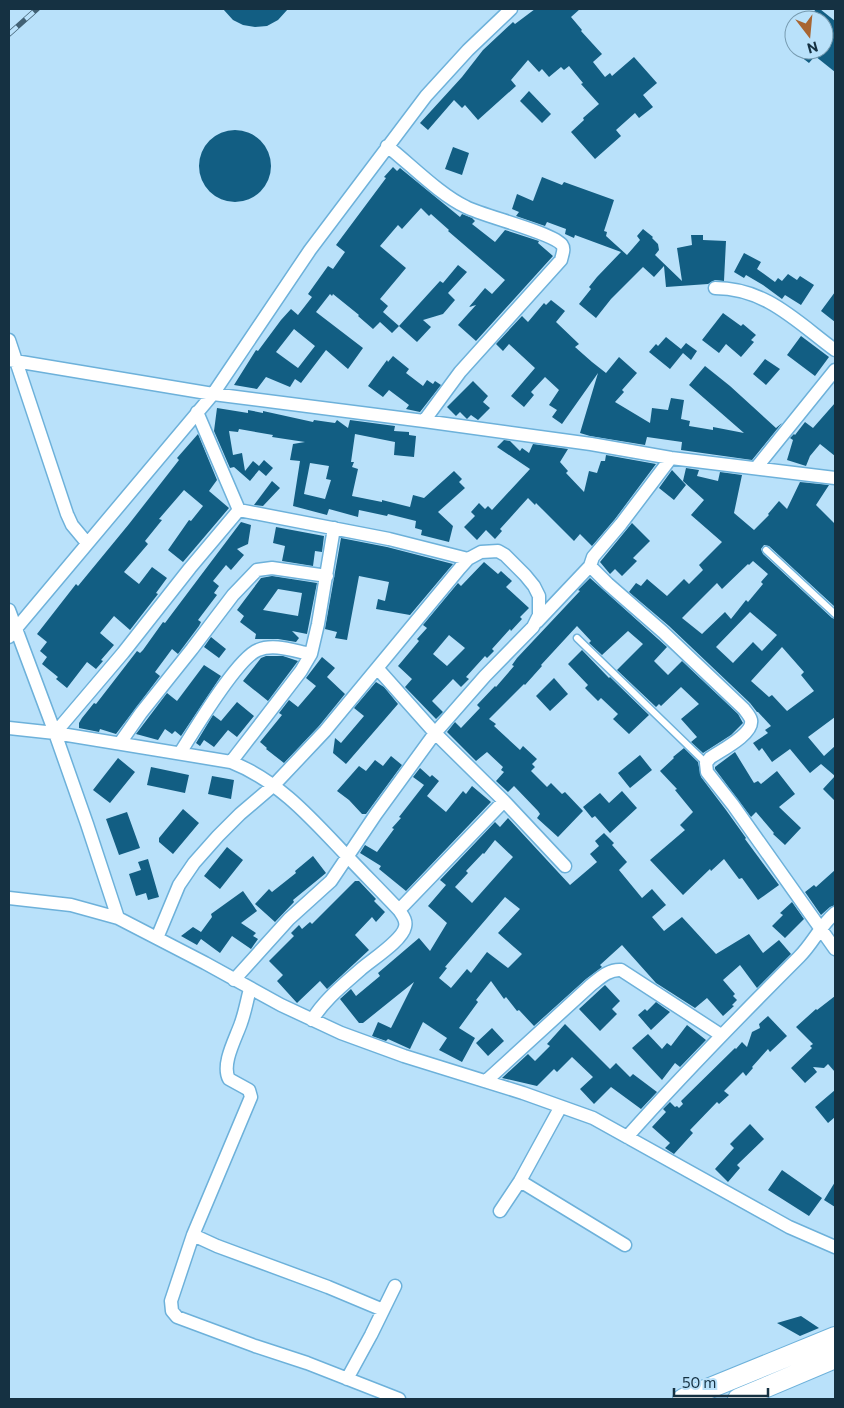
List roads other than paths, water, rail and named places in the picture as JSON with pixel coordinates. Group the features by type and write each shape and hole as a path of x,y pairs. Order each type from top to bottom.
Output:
{"main road":[{"path":"683,1399 702,1393 835,1337"},
{"path":"738,1399 835,1358"}],"street":[{"path":"12,633 213,394 310,250 426,96 468,50 511,9"},
{"path":"387,146 444,193 466,208 546,236 562,244 564,249 561,260 460,372 424,421"},
{"path":"716,288 743,291 762,298 784,310 835,350"},
{"path":"9,340 13,360 67,514 72,525 87,543"},
{"path":"13,360 213,394 424,421 591,444 671,458 834,479"},
{"path":"756,468 835,370"},
{"path":"197,412 239,510"},
{"path":"234,980 289,919 331,881 435,733 590,566 593,557 633,509 671,458"},
{"path":"239,510 410,543 468,559"},
{"path":"54,733 123,653 190,568 239,510"},
{"path":"231,762 301,671 311,654 327,576 334,528"},
{"path":"157,938 179,885 194,863 240,814 274,785 324,731 378,669 468,559 481,552 492,551 505,555 515,564 534,586 539,596 539,616 533,627"},
{"path":"590,566 663,632 744,709 751,719 751,726 745,734 710,758 706,764 708,772 835,949"},
{"path":"120,743 141,713 233,595 252,574 263,568 272,568 327,576"},
{"path":"9,610 12,633 54,733 88,824 118,918"},
{"path":"180,753 237,668 251,654 266,648 281,648 311,654"},
{"path":"378,669 435,733 504,801 565,866"},
{"path":"9,728 120,743 231,762 274,785 308,815 405,918 405,927 402,933 320,1007 312,1020"},
{"path":"399,910 504,801"},
{"path":"9,898 71,905 118,918 250,989 341,1033 593,1118 651,1152 789,1226 835,1247"},
{"path":"626,1137 722,1035 807,949 820,928 835,913"},
{"path":"486,1081 591,985 616,970 621,970 722,1035"},
{"path":"250,989 231,1049 227,1070 229,1079 249,1090 251,1097 193,1235 171,1300 172,1311 177,1317 307,1363 399,1399"},
{"path":"500,1211 520,1181 560,1108"},
{"path":"520,1181 625,1245"},
{"path":"193,1235 383,1310"},
{"path":"346,1379 372,1335 395,1286"}],"lane":[{"path":"766,550 835,614"},
{"path":"578,638 706,764"}],"railway":[{"path":"9,34 37,9"}]}
